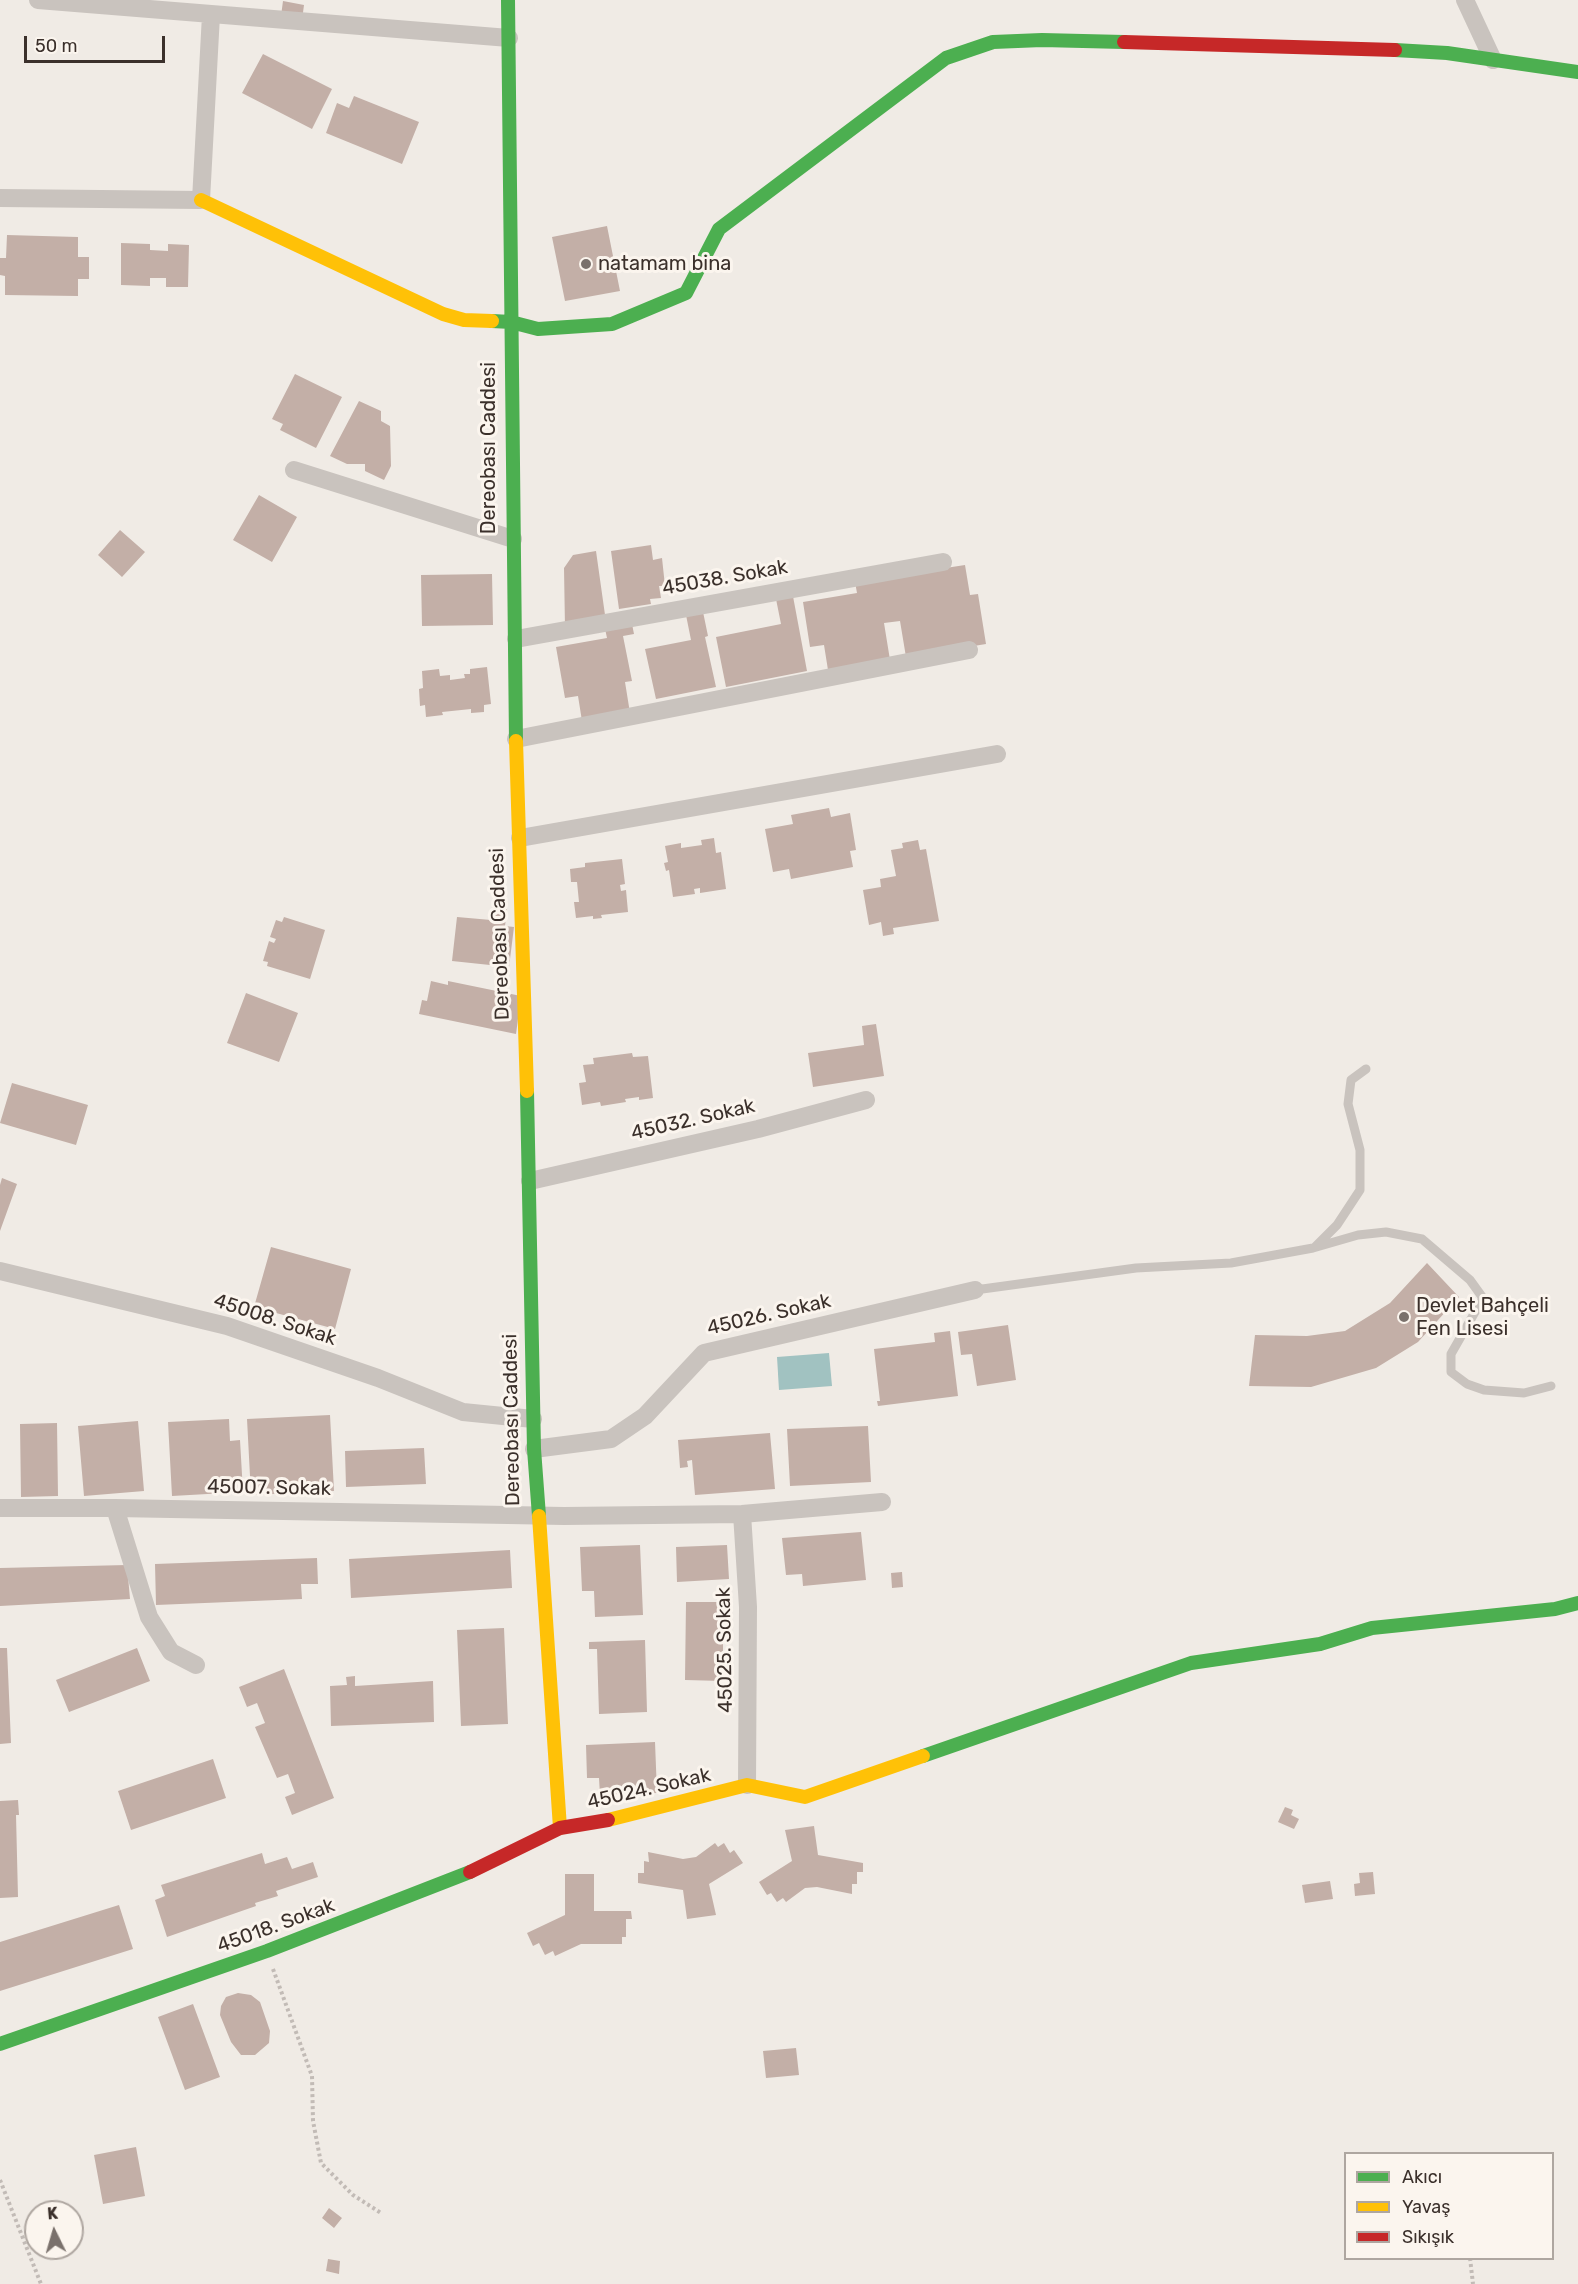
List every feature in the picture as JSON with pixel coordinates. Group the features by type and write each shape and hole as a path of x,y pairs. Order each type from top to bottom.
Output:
{"street":[{"path":"38,0 509,38"},
{"name":"Dereobası Caddesi","path":"508,0 516,739 530,1181 533,1419 537,1514 560,1828"},
{"path":"1464,0 1493,60"},
{"path":"201,200 211,15"},
{"path":"0,198 201,200 443,314 464,320 511,322 538,329 612,324 686,293 719,229 946,58 977,46 993,42 1078,41 1411,50 1578,72"},
{"path":"294,470 513,539"},
{"name":"45038. Sokak","path":"516,639 943,562"},
{"path":"516,739 969,650"},
{"path":"519,838 997,754"},
{"name":"45032. Sokak","path":"530,1181 758,1129 866,1100"},
{"name":"45008. Sokak","path":"0,1271 227,1326 378,1378 463,1412 533,1419"},
{"name":"45026. Sokak","path":"534,1449 611,1439 645,1416 704,1353 975,1290"},
{"path":"537,1514 564,1516 742,1514 882,1502"},
{"name":"45007. Sokak","path":"0,1508 537,1514"},
{"path":"115,1508 149,1617 171,1652 196,1665"},
{"name":"45025. Sokak","path":"742,1514 748,1607 747,1785"},
{"path":"747,1785 805,1797 1191,1663 1320,1644 1372,1629 1555,1609 1578,1603"},
{"name":"45024. Sokak","path":"560,1828 623,1818 747,1785"},
{"name":"45018. Sokak","path":"0,2044 267,1951 459,1878 560,1828"}],"lane":[{"path":"1313,1248 1337,1225 1360,1190 1360,1150 1348,1104 1351,1080 1366,1069"},
{"path":"975,1290 1136,1268 1231,1263 1313,1248 1358,1235 1386,1232 1422,1239 1470,1280 1483,1298 1451,1354 1451,1372 1467,1384 1484,1390 1524,1393 1551,1386"}],"path":[{"path":"267,1951 312,2076 313,2121 321,2163 353,2195 381,2213"},
{"path":"0,2180 40,2284"},
{"path":"1470,2260 1473,2284"}],"water":[{"path":"829,1353 832,1386 779,1390 777,1357"}],"building":[{"path":"283,1 304,5 302,20 281,16"},
{"path":"263,54 332,89 312,129 242,93"},
{"path":"354,96 419,122 402,164 326,133 337,103 349,108"},
{"name":"natamam bina","path":"607,226 620,291 565,301 552,237"},
{"path":"7,235 78,237 78,257 89,257 89,279 78,279 78,296 5,295 5,276 0,275 0,258 6,258"},
{"path":"121,243 150,244 150,250 168,251 168,244 189,245 188,287 166,287 166,278 150,278 150,286 121,285"},
{"path":"295,374 342,397 316,448 280,430 283,424 272,419"},
{"path":"359,401 381,411 381,421 390,426 391,466 384,480 365,471 365,464 347,464 330,456"},
{"path":"259,495 297,517 272,562 233,540"},
{"path":"120,530 145,552 122,577 98,555"},
{"path":"651,545 653,560 662,558 665,586 659,586 661,598 650,599 651,604 619,609 611,551"},
{"path":"596,551 606,622 565,628 564,568 573,555"},
{"path":"965,565 970,595 978,594 986,644 906,657 900,621 884,623 890,660 828,670 824,645 810,647 803,602 857,593 855,582"},
{"path":"492,574 493,625 422,626 421,575"},
{"path":"792,591 807,671 726,687 716,637 781,624 775,594"},
{"path":"702,607 708,636 705,637 716,687 656,699 645,649 691,640 685,610"},
{"path":"631,619 634,634 623,636 632,681 625,682 630,713 582,721 578,696 565,698 556,647 607,638 604,624"},
{"path":"487,667 491,704 484,705 484,712 471,713 471,709 442,712 443,715 426,717 425,705 420,706 419,689 423,688 422,671 439,669 440,676 450,675 450,680 465,678 464,674 470,674 470,669"},
{"path":"829,808 831,817 850,813 856,850 850,851 853,867 791,879 789,869 773,872 765,829 793,824 791,815"},
{"path":"714,838 716,853 721,852 726,889 700,893 700,888 694,889 695,894 673,897 669,870 666,871 664,863 668,862 665,846 681,843 681,848 702,845 701,840"},
{"path":"918,840 920,850 926,849 939,921 893,928 894,934 883,936 881,922 869,925 863,890 881,887 880,879 896,876 891,850 903,848 902,843"},
{"path":"622,859 625,884 620,885 621,891 626,890 628,912 601,915 602,918 593,919 593,916 576,918 574,902 579,902 577,882 571,882 570,869 585,867 585,863"},
{"path":"492,907 507,909 505,926 514,927 509,967 452,961 457,917 491,920"},
{"path":"284,917 325,930 310,979 267,966 268,962 263,961 269,941 274,943 276,939 270,937 276,920 282,922"},
{"path":"431,981 448,985 448,981 521,996 516,1034 419,1014 422,1000 427,1001"},
{"path":"246,993 298,1013 279,1062 227,1043"},
{"path":"876,1024 884,1076 813,1087 808,1053 864,1045 862,1026"},
{"path":"632,1053 633,1057 648,1056 653,1098 625,1099 626,1102 601,1106 600,1102 582,1105 579,1083 586,1082 583,1065 594,1064 593,1058"},
{"path":"12,1083 88,1105 76,1145 0,1123"},
{"path":"2,1178 17,1184 0,1231 0,1185"},
{"path":"271,1247 351,1269 335,1329 254,1307"},
{"name":"Devlet Bahçeli Fen Lisesi","path":"1427,1263 1459,1297 1418,1342 1376,1368 1311,1387 1249,1386 1255,1335 1307,1336 1345,1331 1390,1303"},
{"path":"1008,1325 1016,1380 977,1386 972,1354 961,1355 958,1332"},
{"path":"950,1331 958,1396 878,1406 877,1401 880,1401 874,1349 935,1342 934,1333"},
{"path":"330,1415 334,1491 251,1495 247,1419"},
{"path":"229,1419 230,1441 240,1440 243,1492 172,1496 168,1422"},
{"path":"138,1421 144,1491 84,1496 78,1426"},
{"path":"57,1423 58,1496 21,1497 20,1424"},
{"path":"868,1426 871,1482 790,1486 787,1429"},
{"path":"770,1433 775,1489 695,1495 692,1460 687,1461 688,1467 680,1468 678,1440"},
{"path":"424,1448 426,1484 346,1487 345,1451"},
{"path":"861,1532 866,1580 803,1586 802,1574 786,1575 782,1538"},
{"path":"640,1545 643,1615 595,1617 594,1591 582,1591 580,1547"},
{"path":"727,1545 729,1579 677,1582 676,1547"},
{"path":"510,1550 512,1588 351,1598 349,1559"},
{"path":"317,1558 318,1584 301,1584 302,1599 156,1605 155,1564"},
{"path":"127,1565 130,1599 0,1606 0,1568"},
{"path":"902,1572 903,1587 892,1588 891,1573"},
{"path":"686,1602 723,1602 723,1681 685,1680"},
{"path":"504,1628 508,1724 461,1726 457,1630"},
{"path":"645,1640 647,1712 599,1714 597,1649 589,1649 589,1642"},
{"path":"0,1648 7,1648 11,1743 0,1744"},
{"path":"137,1648 150,1681 69,1712 56,1680"},
{"path":"284,1669 334,1798 292,1815 285,1797 295,1793 288,1774 277,1778 255,1727 265,1723 257,1703 247,1707 239,1687"},
{"path":"355,1676 355,1686 433,1681 434,1722 331,1726 330,1686 347,1685 346,1677"},
{"path":"655,1742 657,1793 600,1795 599,1778 587,1778 586,1745"},
{"path":"213,1759 226,1798 131,1830 118,1791"},
{"path":"18,1800 19,1815 16,1815 18,1897 0,1898 0,1801"},
{"path":"1285,1807 1293,1810 1291,1815 1299,1819 1294,1829 1278,1822"},
{"path":"814,1826 818,1855 863,1863 863,1872 857,1872 857,1884 852,1884 852,1894 817,1887 805,1888 786,1902 783,1898 777,1902 771,1893 767,1895 759,1882 792,1861 785,1830"},
{"path":"715,1843 718,1847 724,1843 730,1853 734,1850 743,1863 709,1884 716,1915 687,1919 683,1890 638,1883 638,1873 644,1873 644,1861 649,1862 648,1852 683,1859 696,1857"},
{"path":"262,1853 265,1864 287,1857 292,1869 313,1862 318,1877 276,1891 278,1896 255,1903 256,1906 167,1937 155,1900 165,1896 161,1885"},
{"path":"1373,1872 1375,1894 1355,1896 1354,1884 1360,1883 1359,1873"},
{"path":"565,1874 594,1874 594,1911 631,1911 632,1919 626,1919 626,1937 622,1937 622,1944 581,1944 555,1956 553,1951 545,1955 539,1943 533,1946 527,1933 565,1915"},
{"path":"1330,1881 1333,1899 1305,1903 1302,1885"},
{"path":"119,1905 133,1949 0,1991 0,1942"},
{"path":"238,1993 251,1995 260,2002 270,2031 269,2043 255,2055 241,2055 231,2042 220,2015 221,2006 226,1997"},
{"path":"193,2004 220,2077 185,2090 158,2017"},
{"path":"796,2048 799,2075 766,2078 763,2051"},
{"path":"136,2147 145,2196 103,2204 94,2155"},
{"path":"329,2208 342,2218 334,2228 322,2218"},
{"path":"328,2259 340,2261 339,2274 326,2271"}],"traffic: fast":[{"path":"508,0 516,741"},
{"path":"492,321 511,322 538,329 612,324 686,293 719,229 946,58 993,42 1042,40 1124,42"},
{"path":"1395,50 1447,53 1578,72"},
{"path":"527,1091 534,1449 539,1516"},
{"path":"923,1756 1191,1663 1320,1644 1372,1628 1555,1609 1578,1603"},
{"path":"0,2044 267,1951 470,1872"}],"traffic: slow":[{"path":"201,200 443,314 464,320 492,321"},
{"path":"516,741 527,1091"},
{"path":"539,1516 560,1828"},
{"path":"608,1820 747,1785 805,1797 923,1756"}],"traffic: jam":[{"path":"1124,42 1395,50"},
{"path":"470,1872 560,1828 608,1820"}],"place":[{"name":"natamam bina","path":"586,264"},
{"name":"Devlet Bahçeli Fen Lisesi","path":"1404,1317"}]}
